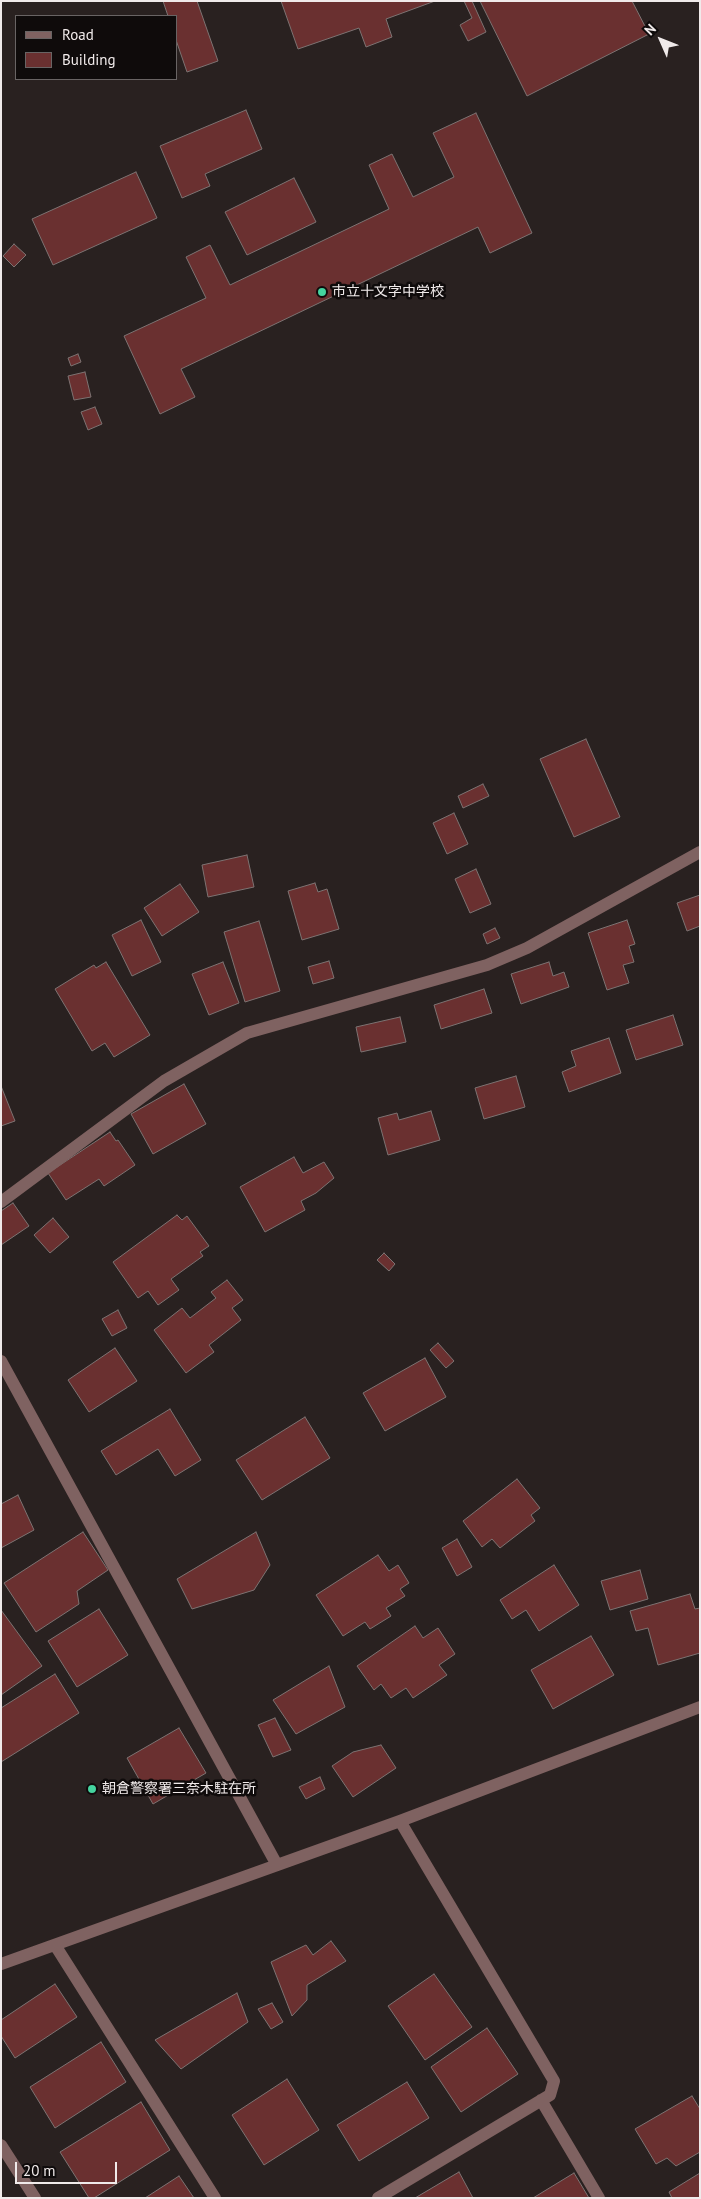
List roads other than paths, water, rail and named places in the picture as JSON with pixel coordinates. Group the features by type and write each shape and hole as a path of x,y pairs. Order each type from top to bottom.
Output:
{"street":[{"path":"1,1202 164,1081 247,1034 487,965 527,948 700,852"},
{"path":"1,1361 277,1865"},
{"path":"1,1964 400,1821 700,1707"},
{"path":"378,2198 550,2095 554,2081 400,1821"},
{"path":"55,1945 215,2198"},
{"path":"541,2100 599,2198"},
{"path":"1,2145 34,2198"}],"place":[{"name":"市立十文字中学校","path":"322,292"},
{"name":"朝倉警察署三奈木駐在所","path":"92,1789"}]}
